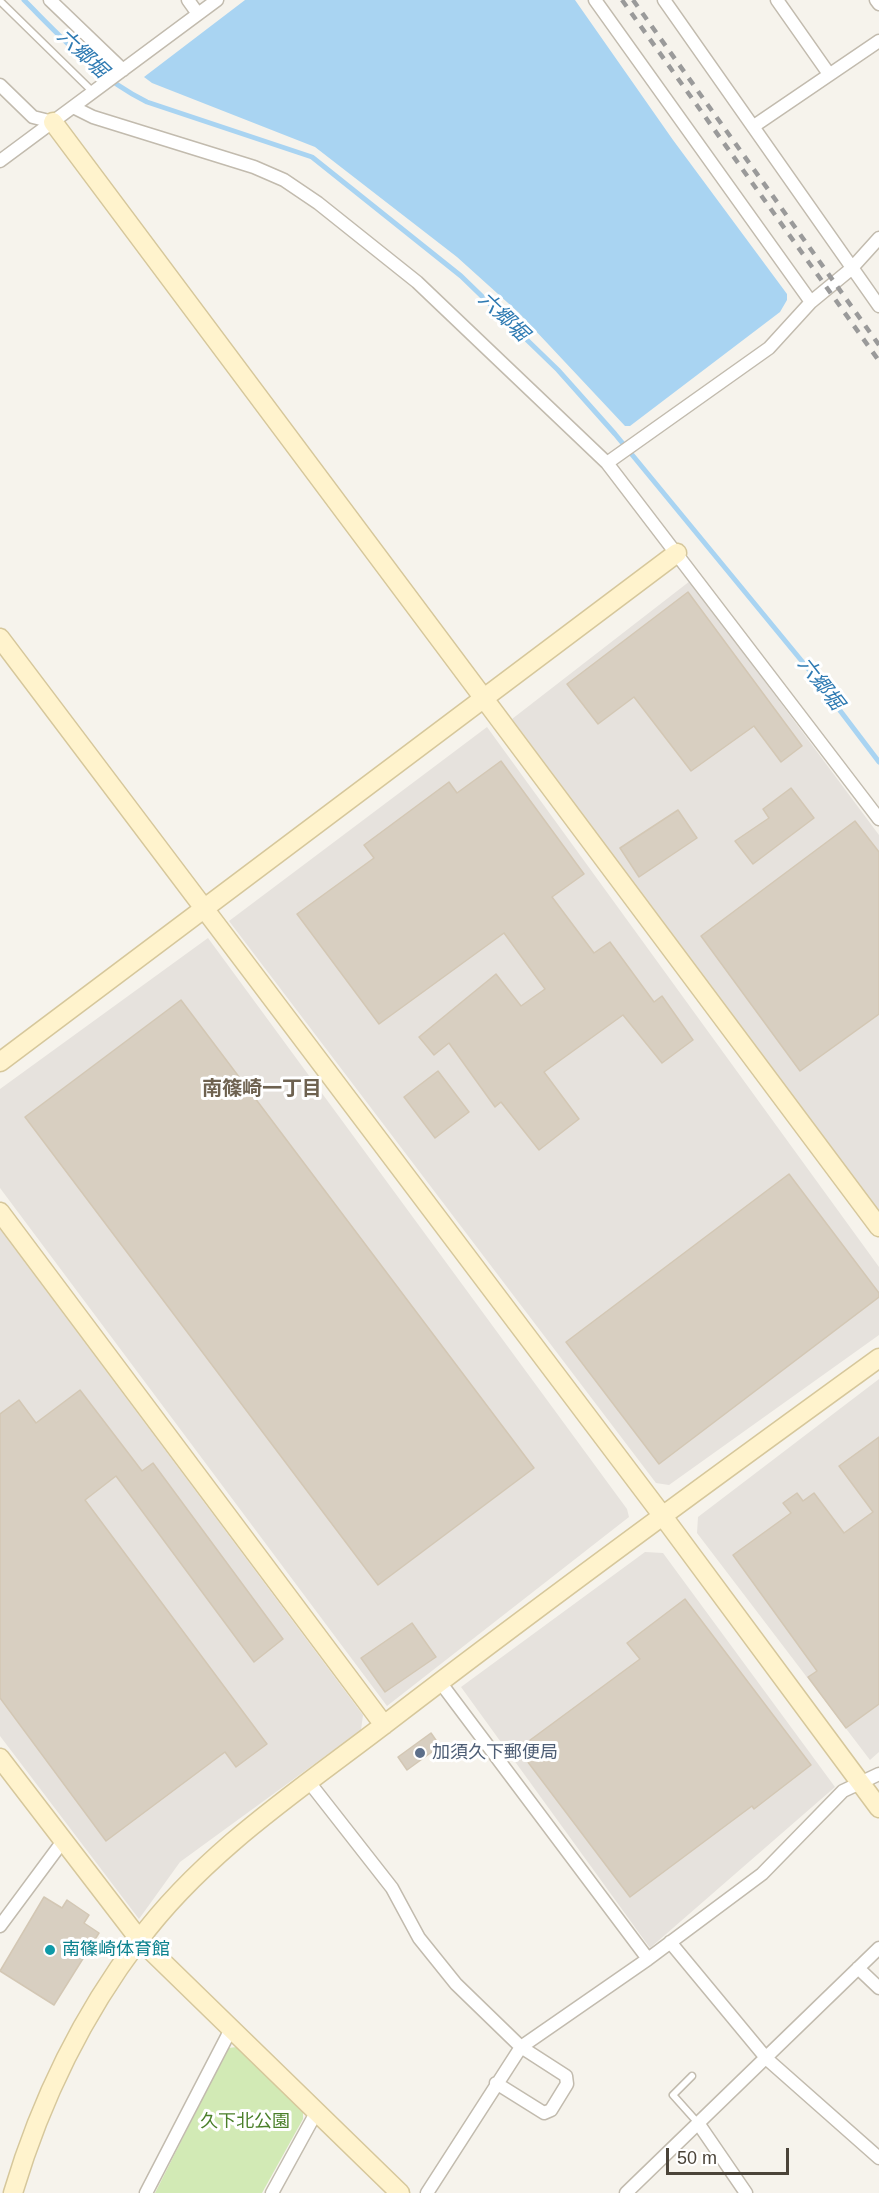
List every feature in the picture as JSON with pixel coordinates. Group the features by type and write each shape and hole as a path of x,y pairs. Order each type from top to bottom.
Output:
{"street":[{"path":"50,0 123,70"},
{"path":"188,0 198,14"},
{"path":"0,161 218,0"},
{"path":"595,0 811,302"},
{"path":"664,0 879,306"},
{"path":"777,0 830,74"},
{"path":"876,0 879,4"},
{"path":"754,126 879,41"},
{"path":"0,86 33,117 53,122 879,1227"},
{"path":"73,107 93,117 254,167 284,180 318,203 417,282 608,464 879,819"},
{"path":"608,464 769,348 811,302 851,269 879,238"},
{"path":"0,1062 677,553"},
{"path":"0,638 662,1515 879,1808"},
{"path":"0,1212 384,1725"},
{"path":"13,2193 28,2144 72,2045 139,1939 217,1856 309,1782 662,1515 879,1359"},
{"path":"440,1682 648,1959"},
{"path":"0,1758 139,1939 400,2193"},
{"path":"428,2193 496,2083 521,2048 648,1959 762,1874 843,1791 879,1774"},
{"path":"309,1782 392,1888 419,1938 456,1984 521,2048 566,2076 567,2084 551,2110 544,2113 496,2083"},
{"path":"0,1926 63,1841"},
{"path":"670,1942 767,2059 879,2158"},
{"path":"626,2193 767,2059 879,1948"},
{"path":"858,1968 879,1988"},
{"path":"146,2193 231,2029"},
{"path":"272,2193 317,2111"},
{"path":"698,2123 746,2193"}],"lane":[{"path":"0,1 93,92"},
{"path":"692,2076 673,2095 698,2123"}],"shaded area":[{"path":"690,581 879,835 879,1213 512,719"},
{"path":"487,727 879,1267 879,1335 669,1485 656,1483 229,921"},
{"path":"208,938 627,1509 629,1517 387,1706 0,1188 0,1089"},
{"path":"0,1229 363,1715 361,1730 180,1862 139,1919 0,1736"},
{"path":"879,1379 879,1752 870,1760 697,1533 698,1517"},
{"path":"645,1552 663,1553 835,1787 650,1948 461,1687"}],"green space":[{"name":"久下北公園","path":"237,2047 303,2111 303,2119 262,2193 155,2193 228,2048"}],"water":[{"path":"245,0 575,0 673,140 787,294 787,300 780,312 630,426 625,426 518,312 457,257 315,147 152,83 144,77"}],"building":[{"path":"688,592 802,746 781,762 754,726 691,771 634,697 598,724 567,684"},
{"path":"501,761 584,874 552,897 594,953 610,942 654,1002 662,996 693,1040 662,1063 623,1015 544,1072 579,1119 539,1150 501,1102 495,1107 449,1043 434,1055 419,1037 496,974 521,1006 545,989 504,933 379,1024 297,914 374,858 364,845 449,782 457,793"},
{"path":"791,788 814,818 753,864 735,841 769,818 763,809"},
{"path":"678,810 697,838 639,877 620,848"},
{"path":"855,821 879,852 879,1014 800,1071 701,936"},
{"path":"181,1000 534,1468 378,1585 25,1117"},
{"path":"438,1071 469,1112 435,1138 404,1097"},
{"path":"789,1174 879,1293 879,1297 659,1464 566,1342"},
{"path":"80,1390 142,1471 153,1463 283,1639 254,1662 116,1476 85,1500 267,1744 236,1767 225,1752 106,1841 0,1698 0,1414 19,1400 36,1423"},
{"path":"879,1437 879,1704 846,1728 808,1677 817,1671 733,1555 791,1513 783,1503 797,1493 803,1501 814,1493 844,1533 873,1512 839,1466"},
{"path":"685,1599 811,1765 754,1809 752,1806 630,1897 518,1749 640,1659 627,1643"},
{"path":"412,1623 436,1657 385,1692 361,1658"},
{"path":"431,1733 440,1746 407,1770 398,1757"},
{"name":"南篠崎体育館","path":"44,1897 62,1908 67,1900 89,1915 84,1923 99,1933 54,2005 0,1971"}],"waterway":[{"name":"六郷堀","path":"24,0 81,56 129,92 147,102 312,157 461,276 558,370 615,434 810,671 879,762"}],"railway":[{"path":"622,0 879,361"},
{"path":"633,0 879,345"}],"place":[{"name":"加須久下郵便局","path":"420,1753"},
{"name":"南篠崎体育館","path":"50,1950"}],"district":[{"name":"南篠崎一丁目","path":"262,1089"}]}
